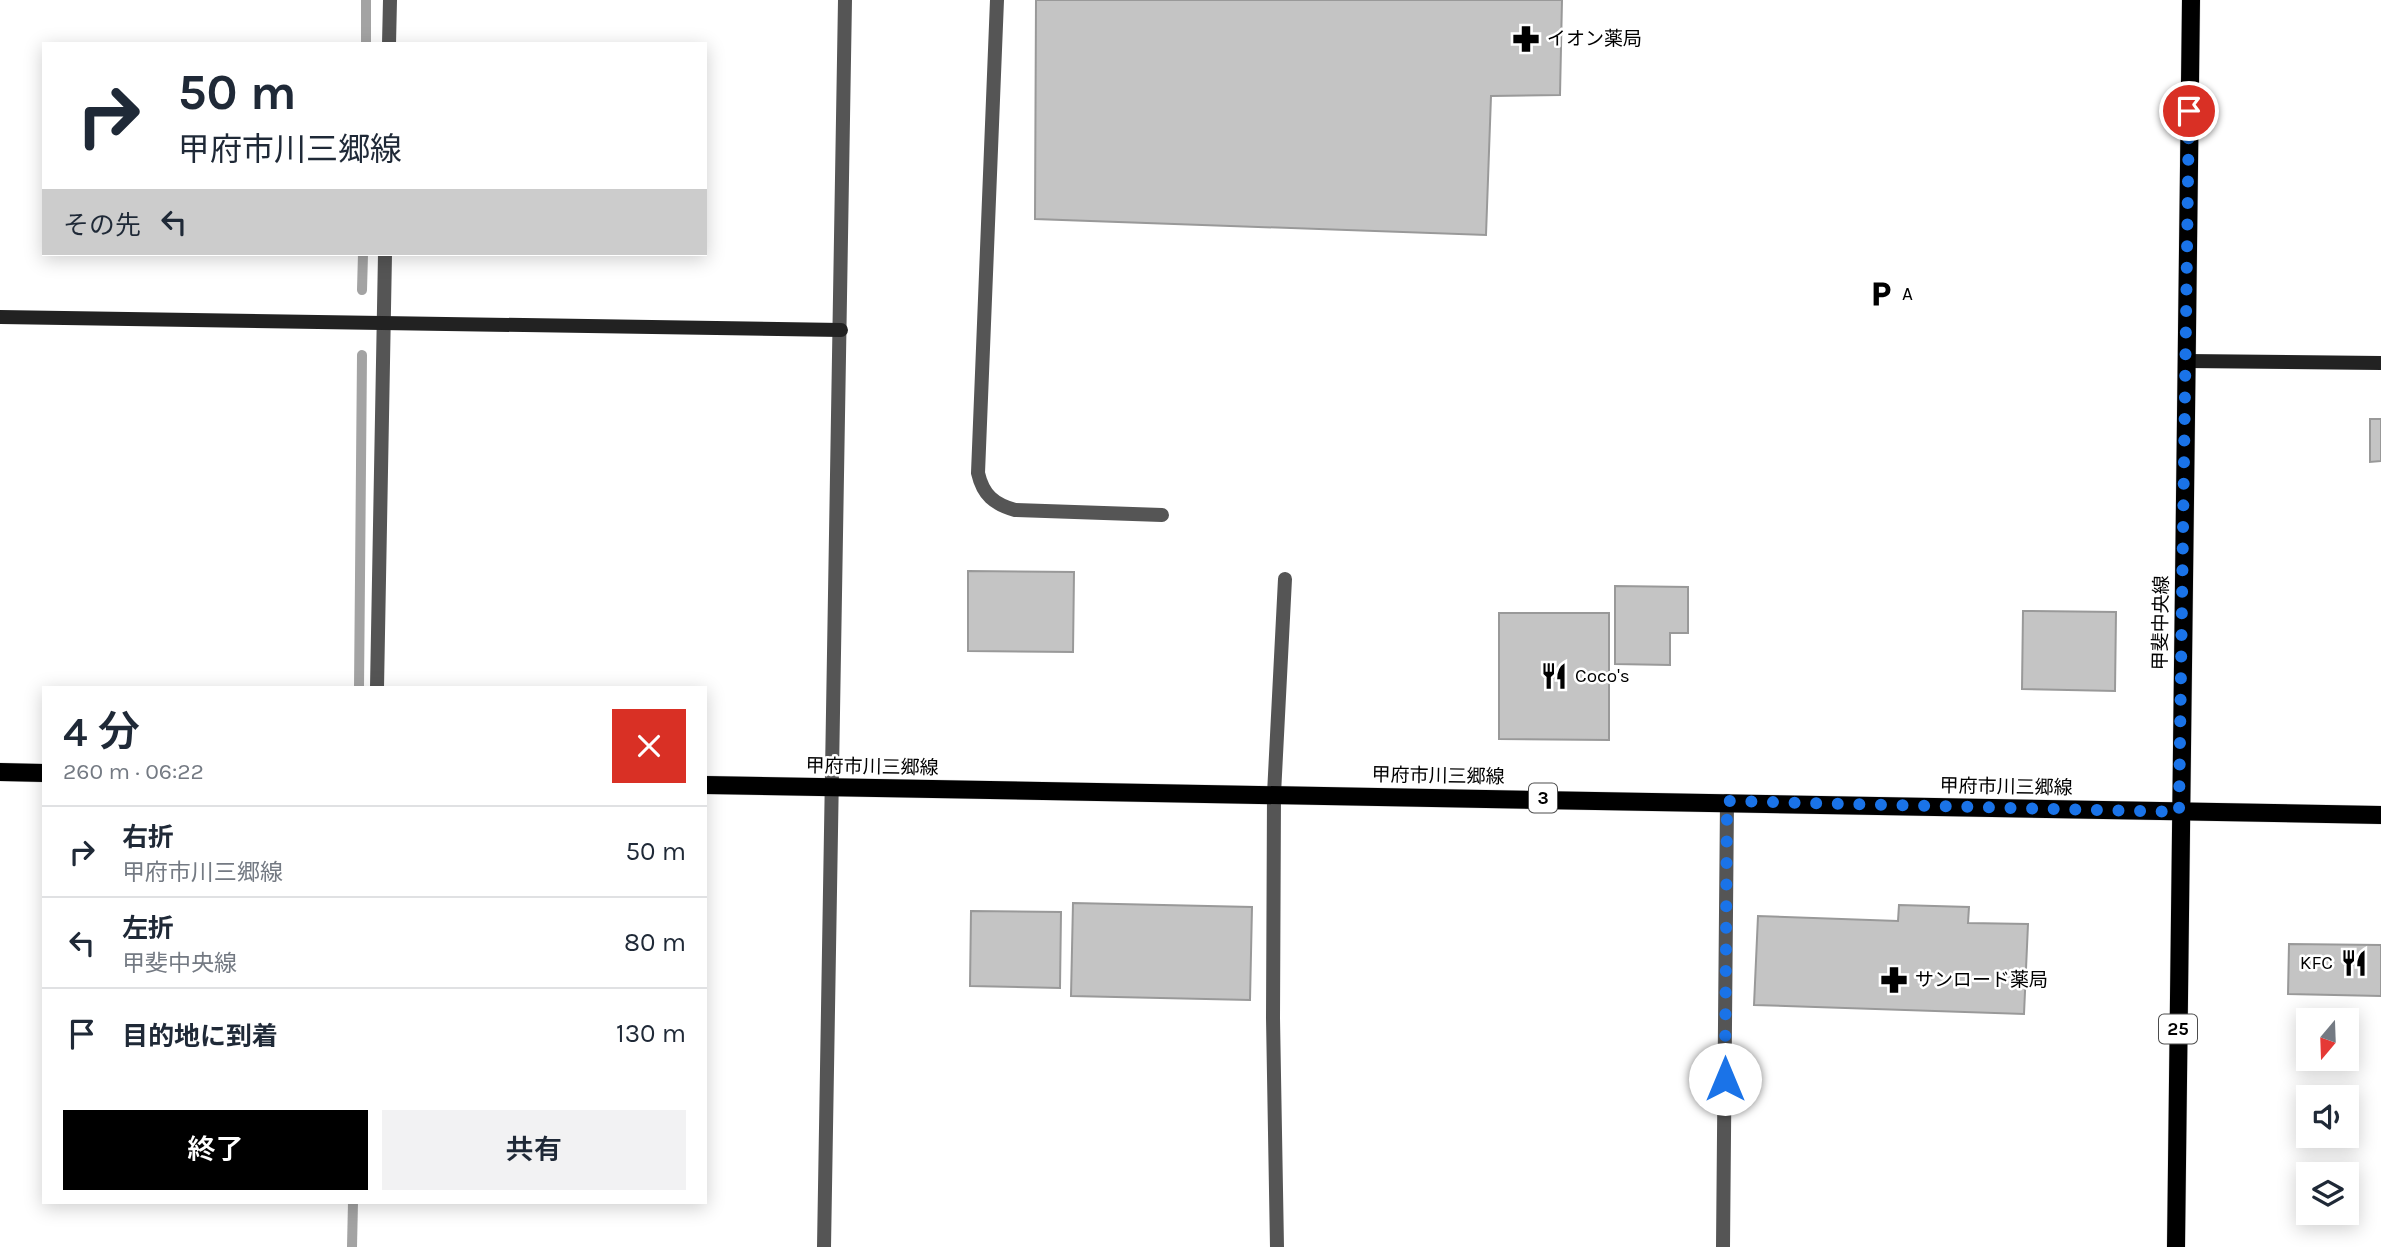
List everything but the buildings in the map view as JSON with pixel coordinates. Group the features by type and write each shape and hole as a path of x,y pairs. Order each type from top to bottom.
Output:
{"main road":[{"name":"甲斐中央線","path":"2176,1247 2179,812 2191,0"},
{"path":"0,772 42,773"},
{"name":"甲府市川三郷線","path":"707,785 1727,801 2381,815"}],"street":[{"path":"389,42 390,0"},
{"path":"824,1247 845,0"},
{"path":"997,0 978,473 982,489 997,505 1015,510 1162,515"},
{"path":"377,686 385,256"},
{"path":"0,317 841,330"},
{"path":"2186,361 2381,363"},
{"path":"1277,1247 1273,1018 1275,794 1285,579"},
{"path":"1723,1247 1727,801"}],"waterway":[{"path":"366,0 366,42"},
{"path":"362,290 363,256"},
{"path":"359,686 362,355"},
{"path":"352,1247 353,1204"}],"place":[{"name":"イオン薬局","path":"1526,39"},
{"name":"A","path":"1881,294"},
{"name":"Coco's","path":"1554,676"},
{"name":"KFC","path":"2354,963"},
{"name":"サンロード薬局","path":"1894,980"}],"route":[{"path":"1725,1079 1727,801 2179,812 2189,111"}]}
